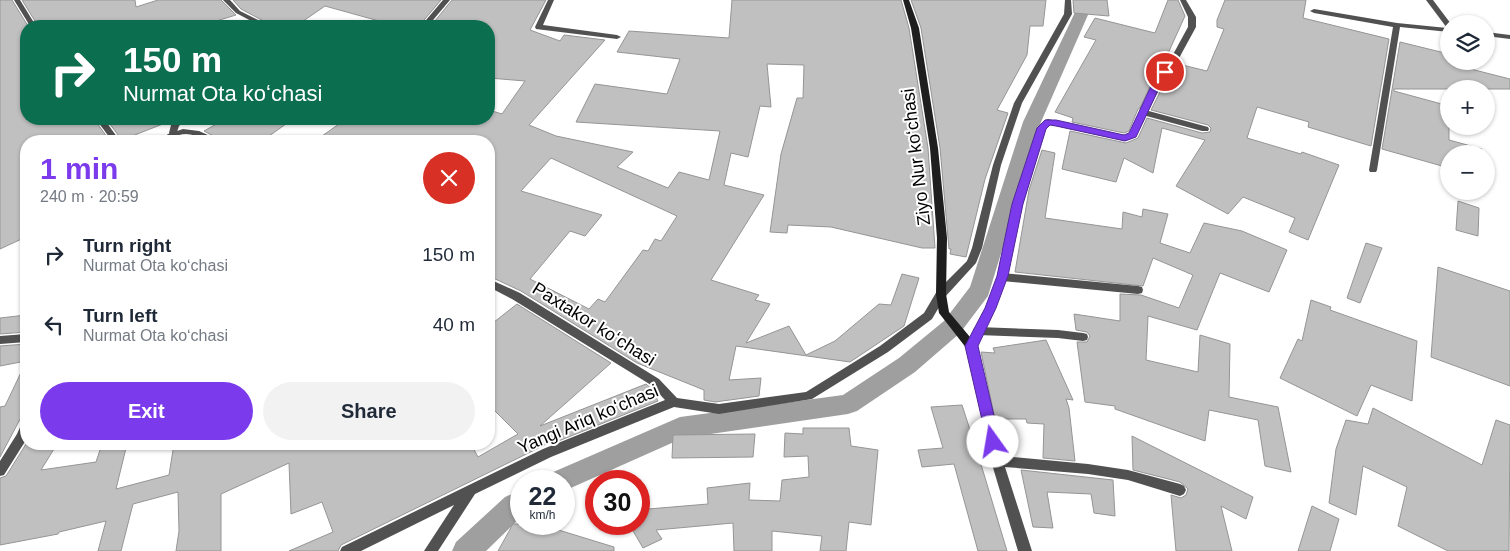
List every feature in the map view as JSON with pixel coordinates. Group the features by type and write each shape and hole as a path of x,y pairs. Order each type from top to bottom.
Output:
{"street":[{"path":"17,0 29,20"},
{"path":"226,0 238,12 254,20"},
{"path":"429,20 447,0"},
{"path":"551,0 539,27 617,37"},
{"name":"Ziyo Nur koʻchasi","path":"906,0 915,28 934,148 942,238 941,294 944,313 971,346"},
{"name":"Yangi Ariq koʻchasi","path":"347,551 547,453 674,402 719,409 808,396 884,349 928,316 941,294 971,263 977,248 997,164 1018,103 1068,14 1068,0"},
{"path":"1025,551 997,461 971,346 990,308 1002,276 1018,204 1042,128 1048,122 1125,138 1133,134 1157,84 1174,60 1192,26 1192,17 1183,0"},
{"path":"1429,0 1441,15"},
{"path":"1314,11 1397,25 1440,29"},
{"path":"1373,170 1397,25"},
{"path":"1495,35 1510,37"},
{"path":"1142,112 1205,129"},
{"path":"171,135 175,125"},
{"path":"173,133 187,132 202,135"},
{"path":"1002,276 1138,290"},
{"name":"Paxtakor koʻchasi","path":"495,286 516,296 655,382 674,402"},
{"path":"978,331 1058,334 1083,337"},
{"path":"0,340 20,338"},
{"path":"0,471 20,440"},
{"path":"997,461 1098,470 1128,475 1180,490"},
{"path":"431,551 471,490"}],"building":[{"path":"0,0 12,0 24,20 20,20 20,125 98,125 106,135 20,135 20,240 0,249"},
{"path":"22,0 135,0 136,7 158,0 221,0 236,15 220,20 34,20"},
{"path":"233,0 441,0 424,20 375,20 325,6 305,20 262,20 241,9"},
{"path":"452,0 546,0 530,30 560,41 564,35 605,40 529,125 556,136 633,152 617,167 668,188 679,172 709,180 720,131 576,122 595,84 667,94 680,59 617,52 629,31 729,38 732,0 901,0 909,28 928,148 935,248 922,248 831,227 788,225 787,233 770,232 781,154 797,98 803,98 804,65 767,64 771,107 760,106 748,157 731,153 724,185 764,195 711,280 759,295 755,300 770,304 746,343 789,326 806,355 835,341 879,304 891,305 902,274 919,278 904,326 850,362 736,346 729,380 761,378 759,396 715,402 704,400 704,390 637,363 521,291 495,279 495,135 323,135 338,125 495,125 495,112 502,114 525,81 495,78 495,20 436,20","holes":["551,158 677,216 661,241 655,239 648,251 643,250 605,302 598,299 589,309 530,279 570,231 585,236 602,215 521,191"]},
{"path":"911,0 1046,0 1043,26 1030,26 1027,55 997,110 1008,113 985,179 966,257 950,254 940,148 921,28"},
{"path":"1073,0 1107,0 1109,16 1074,13"},
{"path":"1168,0 1178,0 1185,16 1165,60 1167,61 1151,84 1129,131 1124,133 1072,122 1073,118 1055,112 1096,40 1084,37 1095,18 1155,33"},
{"path":"1225,0 1306,0 1303,18 1389,39 1371,146 1308,127 1309,122 1257,107 1247,138 1301,154 1302,152 1339,165 1308,240 1289,232 1295,218 1243,197 1228,214 1176,186 1205,140 1162,128 1153,173 1124,158 1116,182 1062,169 1070,131 1126,143 1138,138 1147,118 1202,133 1210,132 1211,128 1208,125 1151,110 1163,86 1178,64 1207,71 1224,29 1217,27 1217,20"},
{"path":"1400,42 1440,52 1440,70 1475,70 1510,79 1510,89 1495,89 1495,80 1440,80 1440,89 1394,89 1394,91 1440,104 1440,135 1449,135 1449,140 1467,145 1440,145 1440,165 1382,149"},
{"path":"111,125 160,125 135,135 118,135"},
{"path":"214,125 285,125 270,135 212,135 204,131"},
{"path":"1042,150 1055,153 1045,218 1122,229 1123,212 1142,217 1143,209 1168,214 1160,243 1190,253 1204,223 1242,231 1287,250 1269,292 1220,273 1197,330 1148,316 1146,360 1198,372 1200,335 1230,344 1229,397 1278,407 1291,472 1265,466 1258,420 1209,410 1205,441 1115,409 1115,406 1085,402 1077,342 1087,342 1090,336 1087,332 1076,330 1074,314 1120,321 1120,294 1141,295 1179,308 1193,275 1153,258 1143,286 1015,272 1029,190"},
{"path":"1458,201 1479,208 1478,236 1456,230"},
{"path":"1366,243 1382,248 1360,303 1347,298"},
{"path":"1438,267 1510,291 1510,386 1431,357"},
{"path":"1311,300 1331,307 1330,310 1417,341 1412,401 1371,385 1357,416 1280,378 1298,339 1302,341"},
{"path":"517,304 611,363 540,426 646,384 653,390 658,401 556,442 555,440 341,545 338,551 289,551 333,532 322,502 291,514 289,463 221,494 221,551 176,551 179,531 178,492 133,504 121,551 98,551 106,521 59,532 58,534 0,545 0,478 6,476 22,450 53,450 41,470 96,462 100,450 126,450 116,489 169,475 173,450 474,450 478,457 490,450 495,450 495,447 518,434 495,411 495,321"},
{"path":"20,316 20,332 0,334 0,318"},
{"path":"1046,340 1073,400 1066,399 1069,408 1075,461 1043,458 1044,424 1027,423 1026,419 995,419 981,352 995,353 993,348"},
{"path":"20,344 20,362 0,366 0,346"},
{"path":"20,375 20,419 0,457 0,407 5,406"},
{"path":"962,405 1007,551 978,551 954,464 922,467 918,450 943,448 931,407"},
{"path":"1373,408 1482,465 1496,420 1510,425 1509,551 1448,551 1398,526 1407,487 1363,466 1356,515 1329,503 1336,449 1346,420 1368,424"},
{"path":"803,428 849,428 851,446 878,450 871,525 849,522 846,551 820,551 822,536 772,531 772,551 734,551 733,523 656,530 662,539 643,548 635,535 650,535 650,509 708,504 707,488 750,483 749,500 780,501 782,480 809,477 808,456 784,457 785,433 803,434"},
{"path":"755,434 753,457 672,458 673,435"},
{"path":"1132,436 1253,497 1246,519 1221,506 1232,551 1176,551 1171,495 1181,498 1186,495 1188,489 1180,482 1133,470"},
{"path":"1021,470 1113,480 1115,516 1094,513 1091,494 1047,492 1053,528 1033,527"},
{"path":"1312,506 1339,519 1330,551 1298,551"},
{"path":"510,529 510,535 575,535 614,547 614,551 498,551"}],"waterway":[{"path":"575,474 680,428 848,404 907,365 952,327 980,290 1032,122 1084,8 1082,0"},
{"path":"466,551 510,510"}],"route":[{"path":"993,442 971,346 990,308 1002,276 1018,204 1042,128 1048,122 1125,138 1133,134 1142,112 1165,72"}]}
